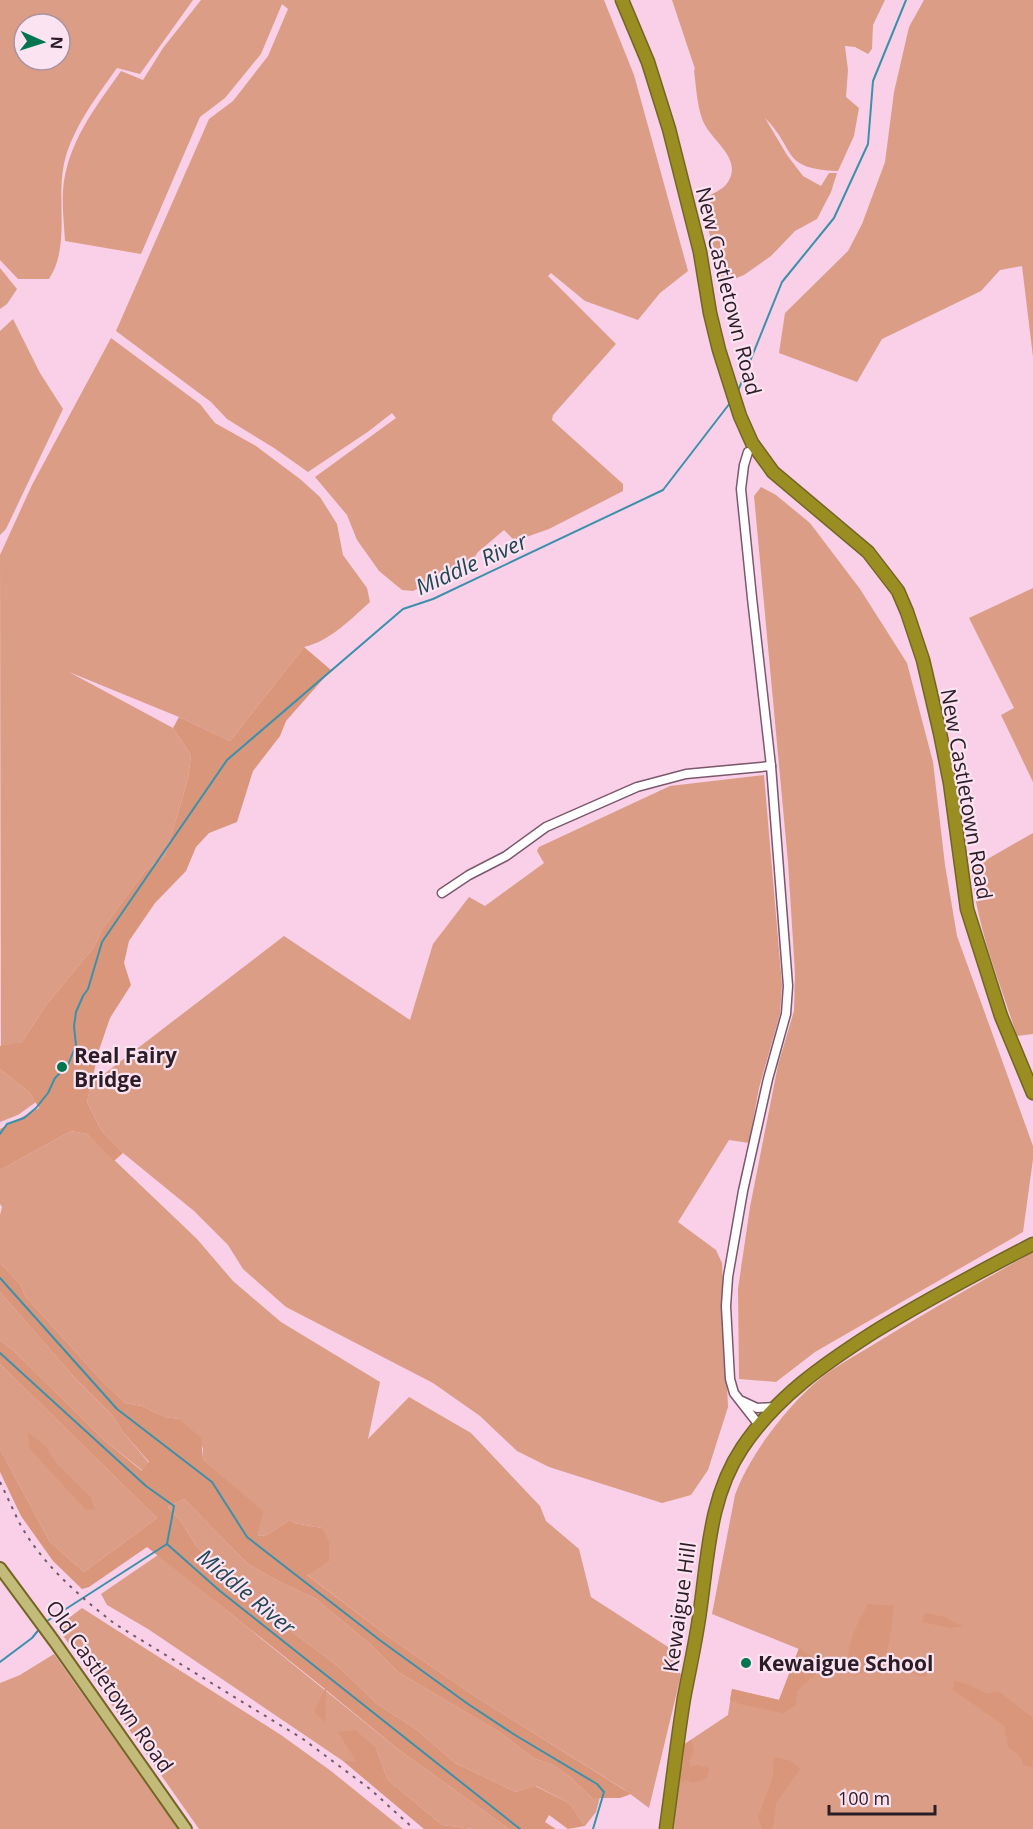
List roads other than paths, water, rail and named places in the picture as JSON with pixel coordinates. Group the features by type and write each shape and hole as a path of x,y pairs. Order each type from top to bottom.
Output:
{"highway":[{"name":"New Castletown Road","path":"622,0 648,62 669,129 698,241 710,313 740,416 752,443 773,472 868,552 898,591 923,660 940,734 950,783 967,909 1001,1016 1033,1093"},
{"name":"Kewaigue Hill","path":"666,1829 684,1701 699,1618 709,1536 725,1483 741,1450 759,1425 798,1384 823,1365 948,1288 1033,1244"}],"main road":[{"name":"Old Castletown Road","path":"0,1568 186,1829"}],"street":[{"path":"748,452 741,489 771,766 788,986 786,1014 768,1079 743,1191 728,1277 726,1306 730,1379 739,1400 759,1425"},
{"path":"442,893 469,875 506,856 546,827 637,787 686,774 771,766"},
{"path":"739,1400 758,1408 776,1407"}],"waterway":[{"name":"Middle River","path":"738,391 782,282 834,218 868,144 873,81 906,0"},
{"name":"Middle River","path":"0,1134 7,1124 24,1118 36,1108 48,1093 55,1078 68,1065 76,1045 74,1026 76,1012 88,989 102,942 227,760 403,609 433,599 663,490 730,403"},
{"path":"0,1278 117,1409 212,1482 247,1537 381,1641 468,1704 597,1784 604,1792 593,1829"},
{"name":"Middle River","path":"0,1353 146,1486 174,1506 167,1544"},
{"name":"Middle River","path":"167,1544 220,1591 520,1829"},
{"path":"44,1623 167,1544"},
{"path":"0,1662 32,1638 41,1627"}],"railway":[{"path":"0,1482 20,1524 39,1553 88,1602 115,1624 303,1739 370,1789 414,1829"}],"place":[{"name":"Real Fairy Bridge","path":"62,1067"},
{"name":"Kewaigue School","path":"746,1663"}]}
